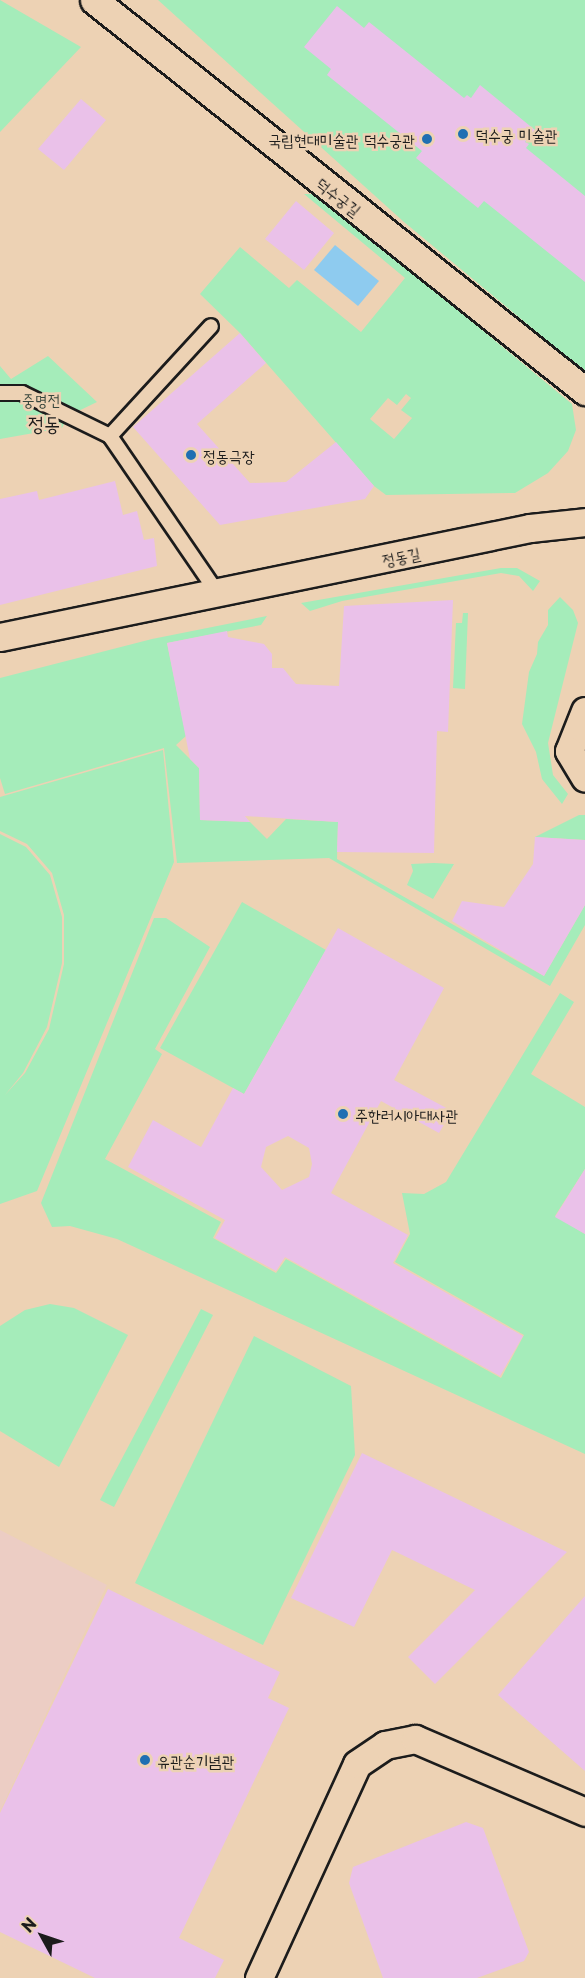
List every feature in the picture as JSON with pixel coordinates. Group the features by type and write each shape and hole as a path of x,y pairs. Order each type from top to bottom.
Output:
{"street":[{"name":"덕수궁길","path":"94,0 585,391"},
{"name":"정동길","path":"0,637 219,595 530,528 585,522"},
{"path":"585,711 569,751 585,778"},
{"path":"259,1978 357,1764 385,1745 415,1739 585,1812"}],"lane":[{"path":"110,436 212,326"},
{"path":"0,393 22,393 110,436 219,595"}],"shaded area":[{"path":"0,1530 107,1585 0,1811"}],"green space":[{"path":"0,0 81,47 0,132"},
{"path":"158,0 585,0 585,372 404,222"},
{"path":"304,194 317,194 572,404 576,430 568,451 548,473 515,493 386,495 374,486 240,333 200,294 240,247 289,288 297,280 361,332 405,278","holes":["406,394 411,398 401,410 412,418 394,439 370,419 388,398 397,405"]},
{"name":"중명전","path":"48,356 97,402 68,416 62,428 0,439 0,366 11,379"},
{"path":"501,568 517,568 540,581 533,591 519,576 501,573 342,601 310,611 301,603"},
{"path":"560,597 573,610 578,623 548,743 553,775 568,794 562,804 542,779 536,752 522,724 529,672 537,654 538,642 548,625 548,610"},
{"path":"463,613 468,613 465,689 453,688 456,623 462,623"},
{"path":"267,616 261,625 167,643 186,736 176,745 199,768 200,820 250,822 267,839 286,819 338,822 337,859 544,976 585,905 585,925 550,986 329,858 177,863 164,748 5,794 0,778 0,678 152,639"},
{"path":"163,750 174,862 37,1191 0,1204 0,834 26,847 50,875 62,917 62,963 47,1027 23,1073 5,1095 25,1073 49,1029 64,964 64,915 52,873 27,844 0,831 0,797"},
{"path":"579,815 585,815 585,840 535,837"},
{"path":"411,864 454,864 433,899 407,885 413,871"},
{"path":"242,902 326,950 244,1094 160,1048"},
{"path":"154,918 166,918 210,947 155,1049 162,1054 105,1159 221,1222 213,1238 276,1273 286,1259 501,1378 524,1335 395,1262 410,1234 402,1193 424,1194 446,1182 560,993 574,1002 531,1074 585,1107 585,1169 555,1216 585,1234 585,1454 117,1239 70,1226 52,1227 41,1203"},
{"path":"50,1304 74,1308 128,1335 59,1467 0,1431 0,1326 25,1310"},
{"path":"201,1309 213,1315 114,1507 100,1500"},
{"path":"254,1336 351,1386 355,1455 263,1645 135,1583"}],"water":[{"path":"335,245 379,281 358,306 314,270"}],"building":[{"path":"337,6 364,28 369,22 464,98 467,95 471,98 480,85 535,130 525,142 529,144 526,148 585,196 585,282 484,201 478,208 416,158 422,151 327,75 331,69 304,47"},
{"path":"81,99 106,120 64,170 38,149"},
{"path":"296,201 334,233 304,270 265,239"},
{"name":"정동극장","path":"240,333 266,363 197,424 250,483 286,482 336,442 374,486 365,499 220,525 133,427"},
{"path":"115,481 123,515 137,511 144,540 154,538 157,566 0,605 0,499 37,491 39,500"},
{"path":"453,600 448,732 437,731 434,853 337,852 338,822 245,816 250,822 200,820 199,768 190,759 167,643 227,631 228,637 264,644 272,654 272,668 283,668 296,684 339,686 344,606"},
{"path":"535,837 585,840 585,905 544,976 452,921 462,901 504,907 533,864"},
{"path":"338,928 444,988 394,1080 452,1111 439,1133 381,1101 331,1193 408,1235 393,1263 523,1336 500,1376 285,1257 276,1271 215,1238 225,1220 128,1167 153,1120 201,1147 233,1088 244,1094","holes":["288,1136 309,1148 312,1164 309,1177 282,1190 261,1167 266,1147"]},
{"path":"585,1169 585,1234 555,1217"},
{"path":"362,1453 567,1552 435,1684 408,1657 475,1590 392,1550 354,1627 291,1598"},
{"name":"유관순기념관","path":"108,1589 280,1672 268,1698 289,1708 179,1938 224,1960 215,1978 95,1978 0,1932 0,1813"},
{"path":"585,1596 585,1771 498,1695"},
{"path":"466,1822 483,1828 529,1952 524,1961 477,1978 383,1978 349,1883 353,1867"}],"place":[{"name":"덕수궁 미술관","path":"463,134"},
{"name":"국립현대미술관 덕수궁관","path":"427,139"},
{"name":"정동극장","path":"191,455"},
{"name":"주한러시아대사관","path":"343,1114"},
{"name":"유관순기념관","path":"145,1760"}],"district":[{"name":"정동","path":"44,423"}]}
